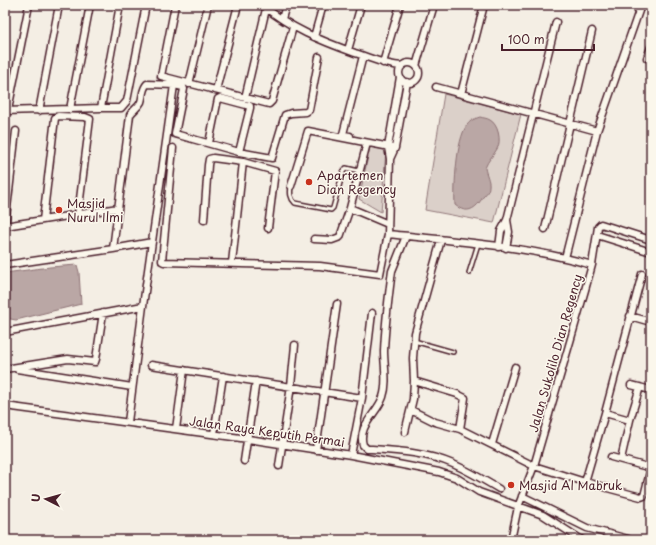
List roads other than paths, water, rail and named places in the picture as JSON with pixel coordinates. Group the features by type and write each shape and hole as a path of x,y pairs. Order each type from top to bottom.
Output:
{"street":[{"path":"29,5 6,111 121,108 127,101 146,5"},
{"path":"39,111 59,5"},
{"path":"70,109 90,5"},
{"path":"101,108 120,5"},
{"path":"175,5 161,76 269,104 272,101 293,27"},
{"path":"189,84 208,5"},
{"path":"216,90 238,5"},
{"path":"282,19 286,5"},
{"path":"314,38 323,5"},
{"path":"348,50 361,5"},
{"path":"386,64 400,5"},
{"path":"386,64 402,79 411,82 417,78 418,74 416,66 434,5"},
{"path":"461,94 484,5"},
{"path":"565,258 597,131 641,5"},
{"path":"245,98 264,7 293,27 314,38 386,64 401,67 409,63 416,66"},
{"path":"499,247 501,231 507,220 556,22"},
{"path":"545,229 592,31"},
{"path":"647,58 651,47"},
{"path":"314,239 332,240 340,237 350,208 359,171 363,143 359,138 343,134 363,56"},
{"path":"167,133 239,152 270,159 273,158 285,115 306,112 309,110 319,57"},
{"path":"390,159 395,148 402,79 401,67"},
{"path":"173,148 162,261 166,263 232,263 320,266 380,274 388,234 390,159 388,146 402,79"},
{"path":"113,249 131,113 139,105 147,84 174,85 183,87 175,134"},
{"path":"128,422 174,85"},
{"path":"436,87 597,131"},
{"path":"209,143 218,99 220,98 250,106 239,152"},
{"path":"43,220 55,118 60,116 85,117 90,119 78,215"},
{"path":"16,131 5,226 118,208"},
{"path":"291,186 307,131 395,148"},
{"path":"204,220 209,159 213,158 243,162 275,171 268,228"},
{"path":"232,263 243,162"},
{"path":"350,208 388,224"},
{"path":"506,248 509,232 507,220"},
{"path":"592,265 599,226 602,224 651,240"},
{"name":"Jalan Sukolilo Dian Regency","path":"388,234 506,248 565,258 592,265 534,466 518,506 510,540"},
{"path":"597,235 651,252"},
{"path":"406,236 392,271 391,278 384,348 385,389 383,397 361,434 363,445 372,449 404,451 437,458 453,464 499,489"},
{"path":"405,432 411,410 414,381 414,341 440,240"},
{"path":"5,265 152,242"},
{"path":"585,482 642,274"},
{"path":"316,450 337,304"},
{"path":"5,332 143,306"},
{"path":"8,369 68,359 95,362 103,313"},
{"path":"351,455 362,398 372,313"},
{"path":"630,316 651,322"},
{"path":"279,466 291,386 295,345"},
{"path":"151,365 362,398"},
{"path":"492,444 515,367"},
{"path":"8,369 132,387"},
{"path":"176,429 184,370"},
{"path":"214,434 222,376"},
{"path":"244,461 256,381"},
{"path":"414,381 457,394 465,398 460,429"},
{"path":"631,385 651,390"},
{"path":"621,459 630,420 640,387"},
{"name":"Jalan Raya Keputih Permai","path":"5,406 282,444 351,455 449,475 479,492 549,518 582,540"},
{"path":"411,410 435,422 460,429 534,466 585,482 643,497 651,468 611,457"},
{"path":"605,413 630,420"},
{"path":"522,496 587,528 628,539"}],"lane":[{"path":"291,186 290,194 295,203 331,210 333,208 343,172 346,168 359,171"},
{"path":"469,273 478,244"},
{"path":"414,341 453,352"}],"place":[{"name":"Apartemen Dian Regency","path":"309,182"},
{"name":"Masjid Nurul Ilmi","path":"59,210"},
{"name":"Masjid Al Mabruk","path":"511,485"}]}
